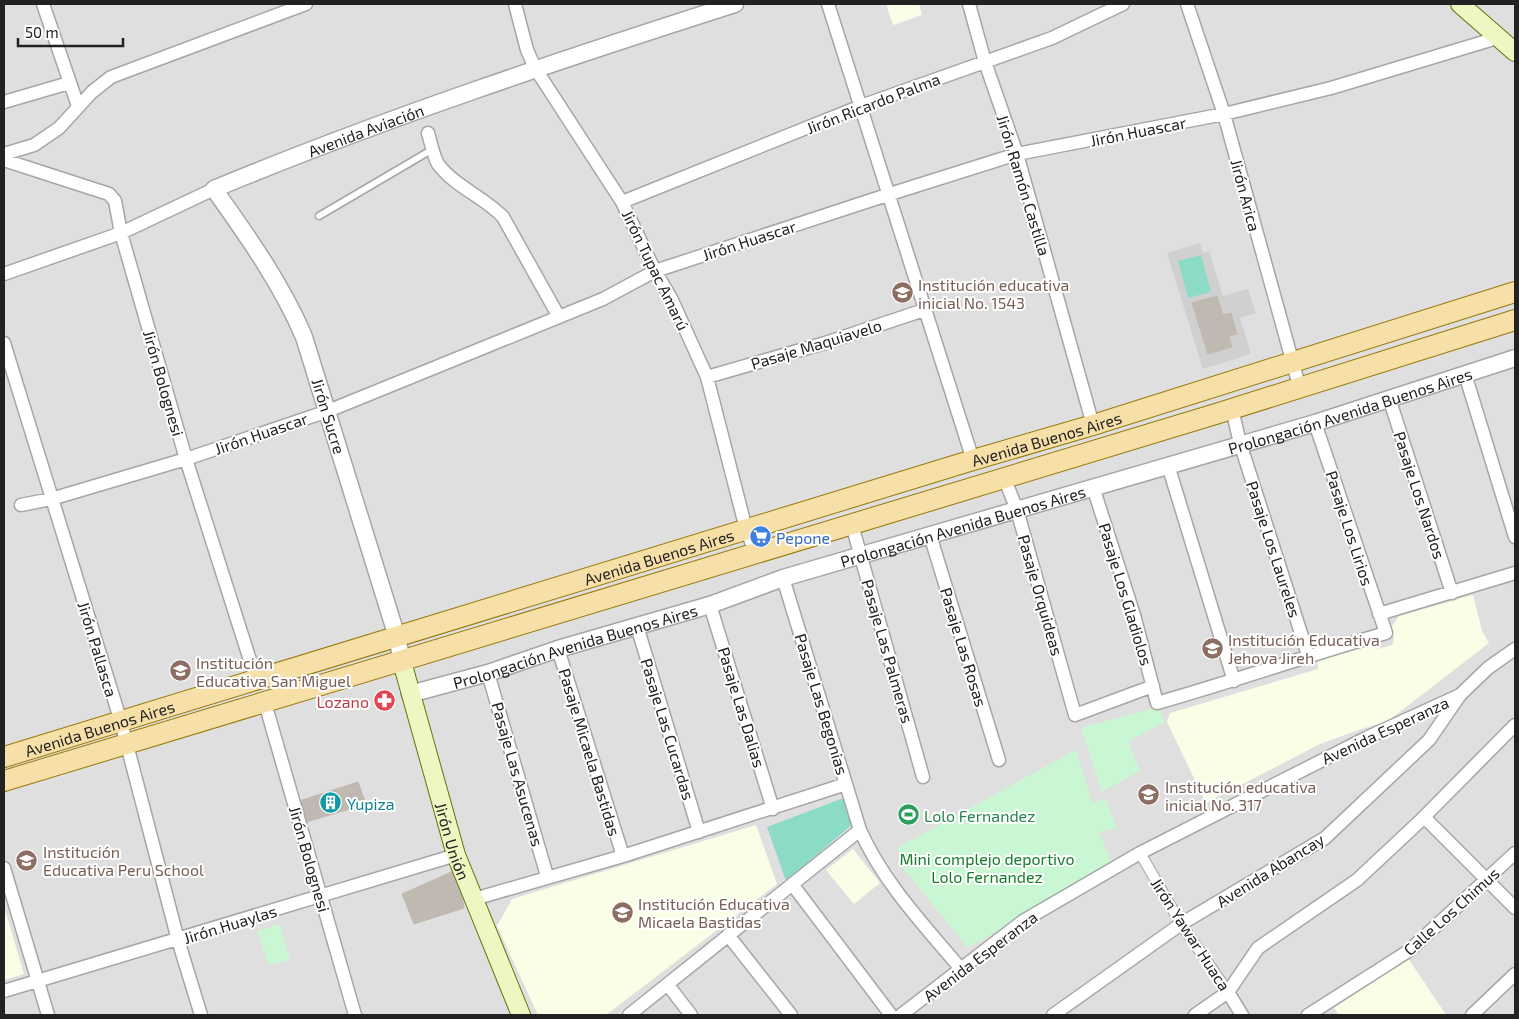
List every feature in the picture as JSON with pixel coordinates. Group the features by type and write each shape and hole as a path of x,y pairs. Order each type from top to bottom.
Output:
{"main road":[{"path":"1460,4 1515,52"},
{"name":"Avenida Buenos Aires","path":"4,757 121,722 256,678 397,637 1092,425 1515,292"},
{"name":"Avenida Buenos Aires","path":"4,781 126,746 852,525 1515,320"},
{"name":"Jirón Unión","path":"402,662 456,855 521,1015"}],"street":[{"path":"43,4 78,106"},
{"path":"4,154 34,146 58,128 78,106 111,77 306,4"},
{"name":"Jirón Tupac Amarú","path":"515,4 527,50 535,68 622,202 655,271 671,298 707,377 746,529 756,554"},
{"name":"Avenida Aviación","path":"4,274 121,233 268,166 535,68 735,4"},
{"path":"828,4 890,194 924,310 973,460"},
{"name":"Jirón Ramón Castilla","path":"969,4 985,62 1017,154 1092,425"},
{"name":"Jirón Ricardo Palma","path":"622,202 861,106 1052,38 1123,4"},
{"name":"Jirón Arica","path":"1187,4 1224,114 1300,388"},
{"name":"Jirón Huascar","path":"21,505 51,499 186,458 328,410 603,299 655,271 890,194 1017,154 1224,114 1331,88 1497,38"},
{"path":"4,102 69,83"},
{"path":"428,133 438,163 453,179 494,207 503,217 558,317"},
{"name":"Jirón Bolognesi","path":"4,160 109,194 115,201 121,233 186,458 256,678"},
{"name":"Jirón Sucre","path":"214,189 255,247 289,302 304,337 397,637 402,662"},
{"name":"Pasaje Maquiavelo","path":"707,377 825,343 924,310"},
{"name":"Jirón Pallasca","path":"4,343 121,722 178,940 201,1015"},
{"name":"Prolongación Avenida Buenos Aires","path":"410,694 488,673 558,649 710,605 783,578 862,557 1240,443 1315,423 1515,358"},
{"path":"1465,374 1515,537"},
{"name":"Pasaje Los Nardos","path":"1389,398 1452,593"},
{"name":"Pasaje Los Laureles","path":"1232,409 1240,443 1308,655"},
{"name":"Pasaje Los Lirios","path":"1308,655 1386,633 1315,423"},
{"path":"1168,465 1234,681 1308,655"},
{"name":"Pasaje Orquideas","path":"1004,477 1017,510 1075,715 1152,686"},
{"name":"Pasaje Los Gladiolos","path":"1092,487 1134,615 1157,703 1234,681"},
{"name":"Pasaje Las Palmeras","path":"852,525 923,777"},
{"name":"Pasaje Las Rosas","path":"930,535 998,760"},
{"path":"1379,614 1515,572"},
{"name":"Pasaje Las Begonias","path":"783,578 860,830 869,851 892,885 960,968"},
{"name":"Pasaje Las Dalias","path":"710,605 773,809"},
{"name":"Pasaje Las Cucardas","path":"636,626 699,832"},
{"name":"Pasaje Micaela Bastidas","path":"558,649 623,856"},
{"path":"1460,696 1488,668 1515,649"},
{"name":"Pasaje Las Asucenas","path":"488,673 547,876"},
{"name":"Avenida Esperanza","path":"901,1015 1023,921 1140,853 1247,796 1366,738 1460,696"},
{"name":"Avenida Abancay","path":"1053,1015 1181,924 1325,838 1429,740 1460,696"},
{"name":"Jirón Bolognesi","path":"265,703 355,1015"},
{"path":"1195,1015 1228,992 1258,948 1357,880 1424,817 1515,725"},
{"path":"474,899 547,876 623,856 846,784"},
{"path":"1424,817 1515,908"},
{"path":"629,1015 668,986 728,935 860,830"},
{"name":"Jirón Yawar Huaca","path":"1140,853 1181,924 1242,1015"},
{"name":"Calle Los Chimus","path":"1308,1015 1410,950 1515,854"},
{"name":"Jirón Huaylas","path":"4,991 456,855"},
{"path":"4,868 48,1015"},
{"path":"792,884 891,1015"},
{"path":"728,935 791,1015"},
{"path":"1472,1015 1515,974"},
{"path":"668,986 691,1015"}],"lane":[{"path":"319,216 432,149"}],"shaded area":[{"path":"4,4 1515,4 1515,1015 4,1015"},
{"path":"886,4 919,4 922,15 893,25"},
{"path":"1200,243 1203,253 1209,251 1223,296 1248,289 1256,313 1240,318 1251,354 1203,369 1167,253"},
{"path":"1473,595 1482,631 1489,643 1388,721 1320,744 1206,803 1167,722 1170,713 1318,669 1317,660 1373,645 1378,649 1392,645 1394,639 1391,628 1399,616"},
{"name":"Institución Educativa Micaela Bastidas","path":"756,825 777,884 606,1015 538,1015 497,926 512,899"},
{"path":"853,849 880,883 854,904 826,870"},
{"path":"4,907 24,974 4,980"},
{"path":"1408,958 1446,1015 1339,1015 1334,1008"}],"green space":[{"path":"1201,255 1211,292 1188,298 1178,261"},
{"path":"1158,707 1165,722 1128,741 1140,771 1102,792 1081,728"},
{"name":"Mini complejo deportivo Lolo Fernandez","path":"1076,750 1092,803 1105,798 1117,828 1099,832 1112,863 968,948 903,868 897,848"},
{"path":"849,796 854,823 786,881 767,827"},
{"path":"279,924 290,960 269,965 257,931"}],"building":[{"path":"1217,296 1223,315 1231,313 1237,334 1229,336 1232,347 1208,354 1192,303"},
{"name":"Yupiza","path":"358,782 366,804 303,823 296,802"},
{"path":"458,869 464,908 414,924 402,894"}],"place":[{"name":"Institución educativa inicial No. 1543","path":"902,293"},
{"name":"Pepone","path":"760,537"},
{"name":"Institución Educativa Jehova Jireh","path":"1212,648"},
{"name":"Institución Educativa San Miguel","path":"180,671"},
{"name":"Lozano","path":"385,701"},
{"name":"Institución educativa inicial No. 317","path":"1149,795"},
{"name":"Yupiza","path":"331,803"},
{"name":"Lolo Fernandez","path":"908,815"},
{"name":"Institución Educativa Peru School","path":"27,860"},
{"name":"Institución Educativa Micaela Bastidas","path":"622,912"}]}
